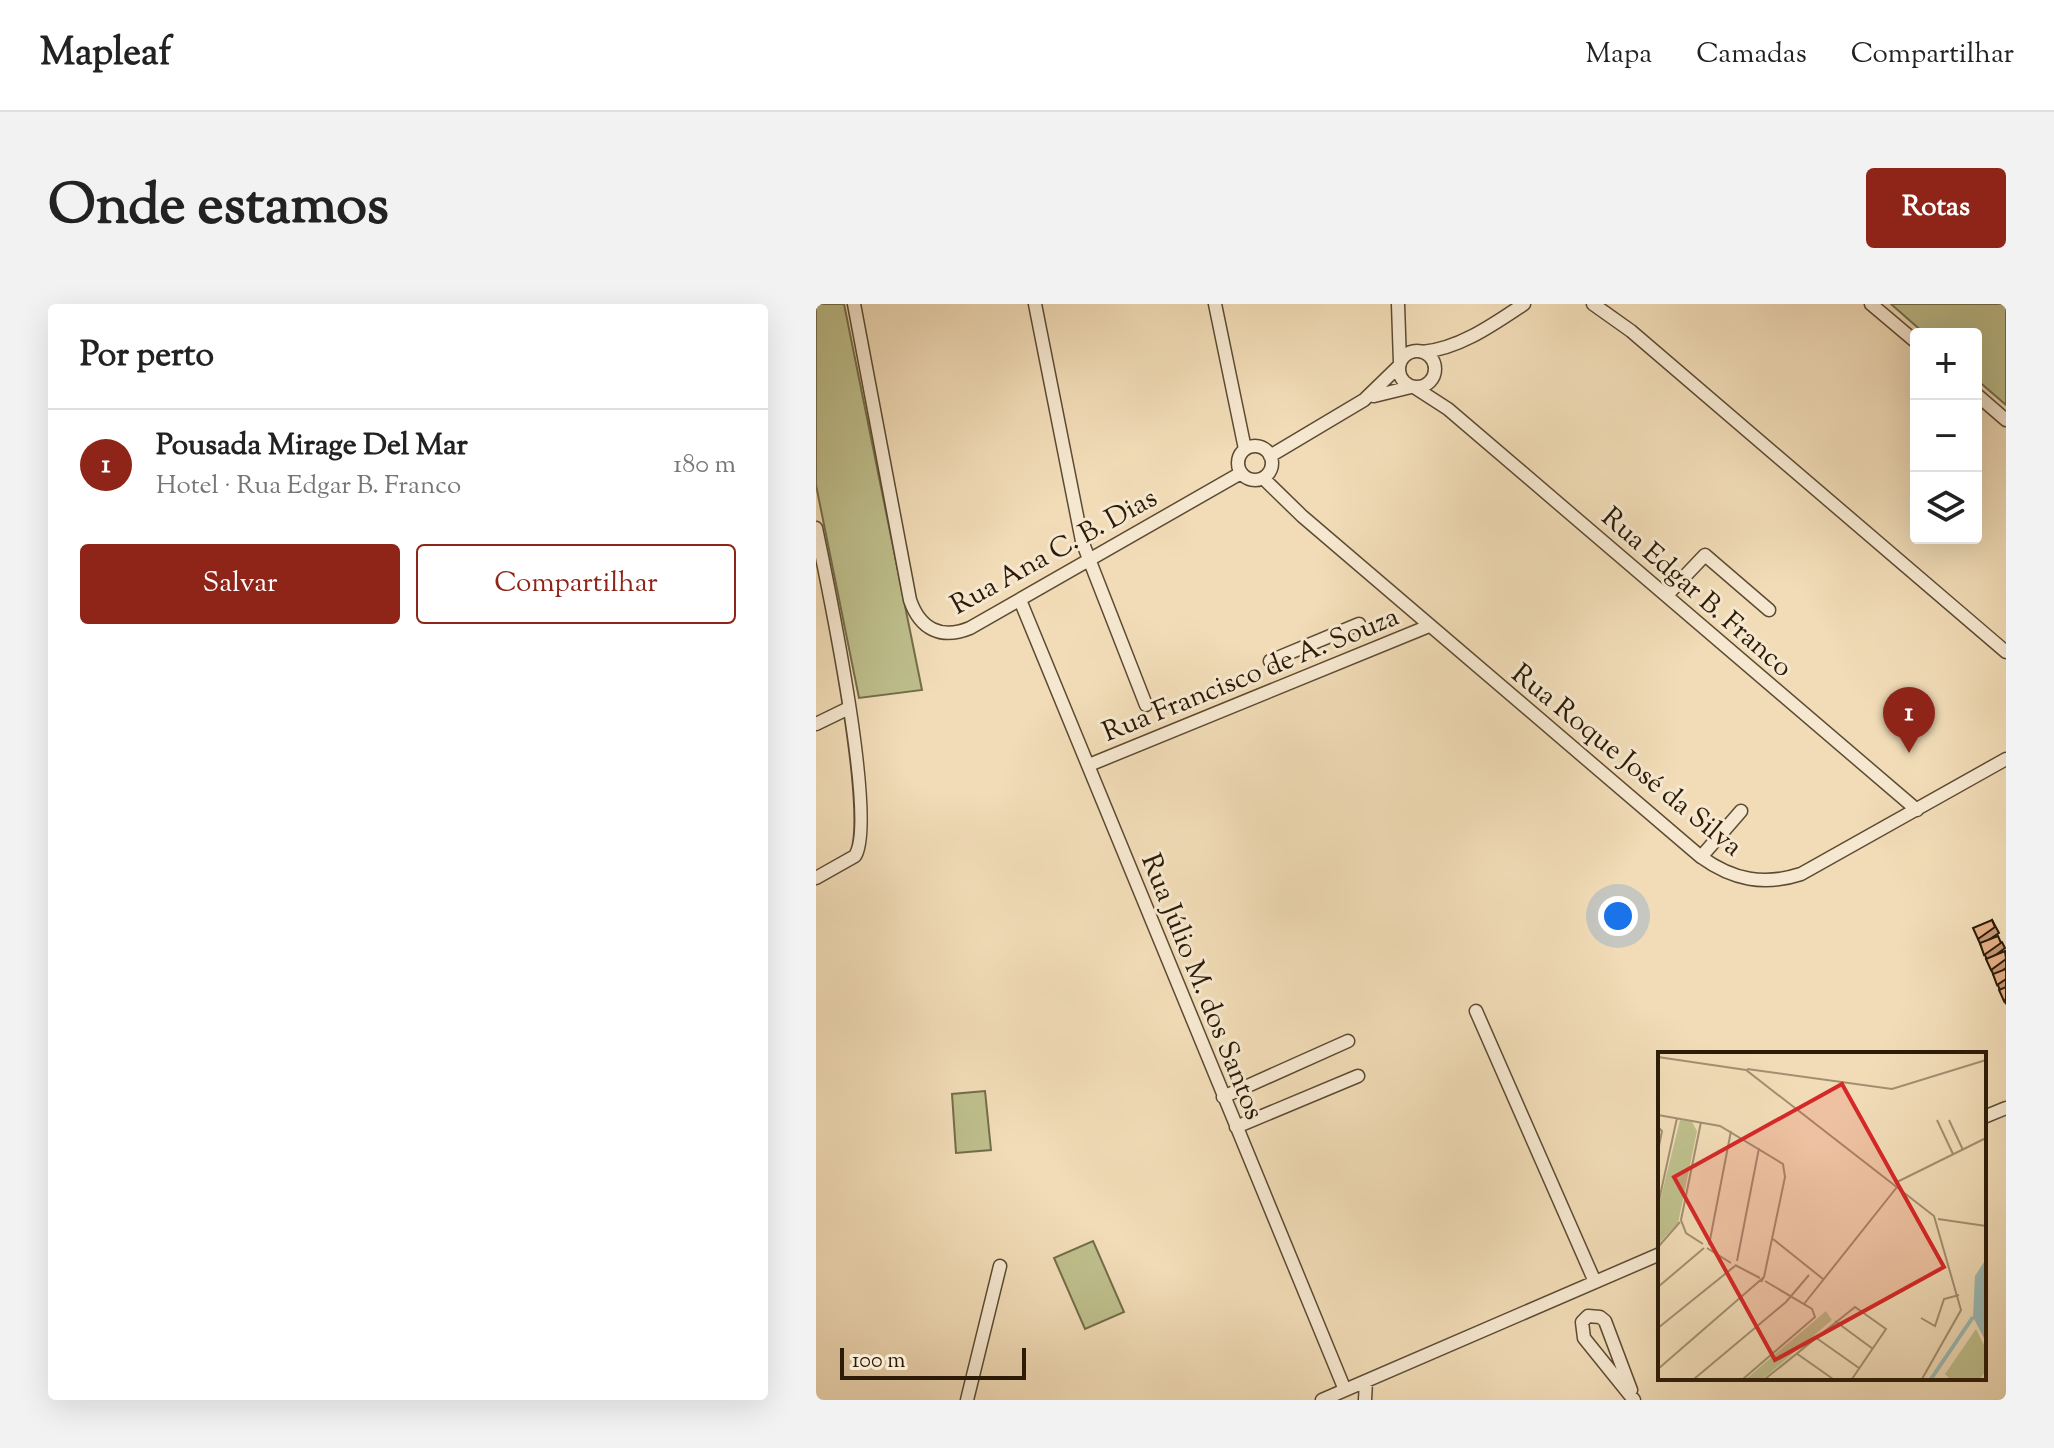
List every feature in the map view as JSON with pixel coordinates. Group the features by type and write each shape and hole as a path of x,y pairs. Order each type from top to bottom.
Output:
{"street":[{"name":"Rua Ana C. B. Dias","path":"854,304 915,614 934,632 957,633 1241,473"},
{"path":"1035,304 1076,519 1088,560 1146,705"},
{"path":"1215,304 1245,449 1238,463 1241,473 1253,480 1263,478 1271,468 1270,456 1262,448 1245,449"},
{"path":"1398,304 1400,365 1403,381 1413,387"},
{"path":"1593,304 1620,322 2006,652"},
{"path":"1606,304 1620,322"},
{"path":"1871,304 1910,337"},
{"path":"1270,456 1364,400 1409,353 1443,349 1524,305"},
{"path":"1364,400 1427,385 1446,355 1471,336"},
{"path":"1422,352 1429,356 1435,373"},
{"name":"Rua Edgar B. Franco","path":"1435,373 1448,409"},
{"name":"Rua Edgar B. Franco","path":"1413,387 1448,409 1917,810"},
{"path":"1982,399 2006,420"},
{"name":"Rua Roque José da Silva","path":"1263,478 1429,626 1701,857 1736,877 1753,881 1790,878 2006,759"},
{"path":"816,528 820,567 849,708 861,847 848,862 816,878"},
{"path":"1667,595 1705,555 1769,610"},
{"name":"Rua Júlio M. dos Santos","path":"1020,600 1345,1390"},
{"path":"1270,661 1359,624"},
{"name":"Rua Francisco de A. Souza","path":"1089,765 1429,626"},
{"path":"1341,632 1352,657"},
{"path":"816,724 849,708"},
{"path":"1701,857 1741,811"},
{"path":"1476,1011 1595,1282"},
{"path":"1223,1097 1348,1041"},
{"path":"1236,1127 1358,1076"},
{"path":"1986,1116 2006,1108"},
{"path":"1322,1400 1658,1255"},
{"path":"967,1400 1000,1266"},
{"path":"1577,1290 1588,1316"},
{"path":"1588,1316 1600,1317 1605,1321 1635,1400 1584,1338 1582,1322 1588,1316"},
{"path":"1365,1400 1366,1381"}],"green space":[{"path":"816,304 844,304 922,690 859,698 816,485"},
{"path":"1891,304 2006,304 2006,405 1982,384 1982,328 1918,328"},
{"path":"985,1091 991,1150 956,1153 952,1094"},
{"path":"1093,1241 1124,1312 1085,1329 1054,1258"}],"building":[{"path":"1992,920 1995,927 1978,939 1973,928"},
{"path":"1998,936 2001,943 1984,955 1980,943"},
{"path":"2005,951 2006,959 1991,970 1986,959"},
{"path":"2006,969 2006,979 1997,985 1993,974"},
{"path":"2006,987 2006,999 2004,1001 1999,990"}],"place":[{"name":"Pousada Mirage Del Mar","path":"1909,753"}]}
